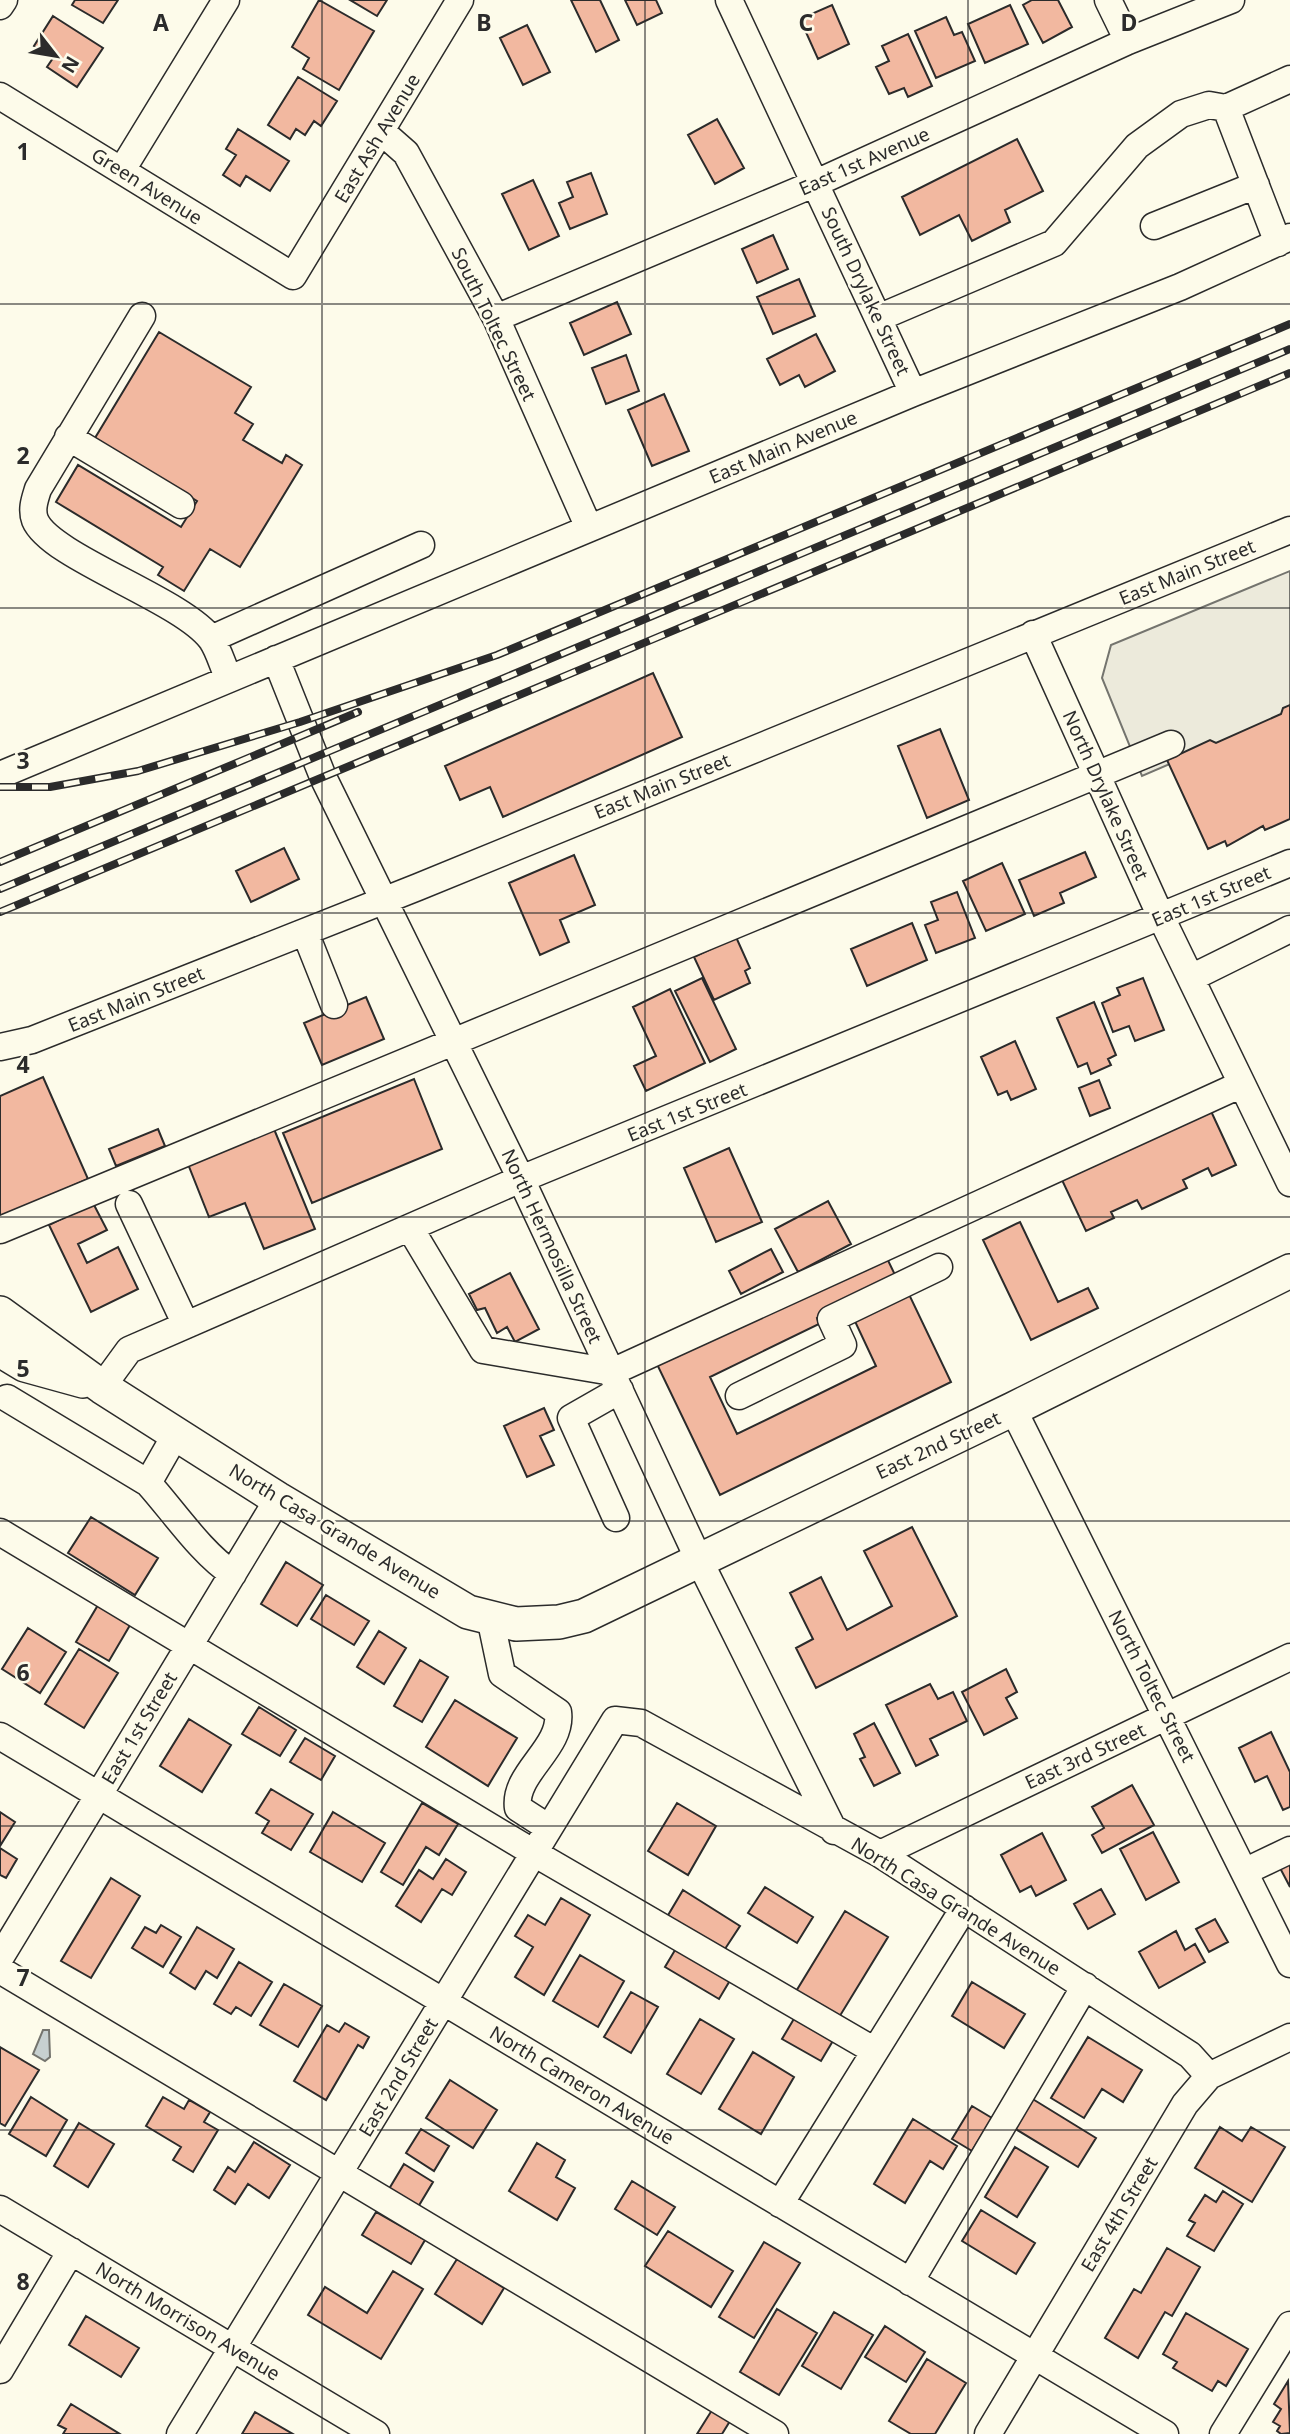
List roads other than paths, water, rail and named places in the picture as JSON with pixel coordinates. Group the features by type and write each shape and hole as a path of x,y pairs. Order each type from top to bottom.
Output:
{"main road":[{"name":"East 2nd Street","path":"584,1616 698,1558 1013,1409 1290,1271"},
{"name":"North Casa Grande Avenue","path":"0,1313 102,1387 278,1499 468,1612 516,1624 559,1622 584,1616"},
{"name":"North Casa Grande Avenue","path":"13,1358 102,1387"}],"street":[{"path":"0,6 4,0"},
{"path":"122,170 226,0"},
{"name":"East Ash Avenue","path":"293,276 460,0"},
{"name":"South Drylake Street","path":"729,0 913,393"},
{"path":"1108,0 1128,41"},
{"name":"East 1st Avenue","path":"496,318 816,183 1128,41 1231,0"},
{"path":"878,318 1054,243 1137,146 1181,114 1209,105 1226,108 1290,79"},
{"name":"Green Avenue","path":"0,96 293,276"},
{"path":"1226,108 1256,185 1284,240"},
{"name":"South Toltec Street","path":"381,131 406,153 496,318 589,528"},
{"path":"1154,226 1256,185"},
{"name":"East Main Avenue","path":"0,775 913,393 1180,287 1284,240"},
{"path":"142,317 38,489 33,509 36,522 48,535 73,552 186,618 211,639 229,678"},
{"path":"68,437 181,505"},
{"name":"East Main Street","path":"0,1047 32,1040 385,900 1290,530"},
{"path":"211,639 421,545"},
{"name":"North Drylake Street","path":"1033,634 1161,917 1290,1183"},
{"name":"North Hermosilla Street","path":"276,659 323,777 522,1180 698,1558 834,1831"},
{"path":"0,1230 1171,744"},
{"name":"East 1st Street","path":"102,1387 129,1350 522,1180 1290,863"},
{"path":"1191,978 1290,929"},
{"path":"305,932 334,1005"},
{"name":"East Main Street","path":"0,1062 32,1040"},
{"path":"616,1518 571,1418 616,1381 1242,1084"},
{"path":"129,1204 186,1325"},
{"path":"410,1228 483,1350 616,1381"},
{"path":"739,1396 843,1345 831,1319 939,1267"},
{"path":"13,1358 3,1404 148,1483 199,1540 212,1560 233,1574"},
{"name":"North Toltec Street","path":"1013,1409 1290,1964"},
{"path":"148,1483 176,1434"},
{"name":"East 1st Street","path":"0,1958 278,1499"},
{"path":"0,1532 534,1853 875,2052"},
{"path":"490,1618 502,1674 558,1712 559,1721 549,1742 516,1796 518,1808 549,1829"},
{"name":"East 3rd Street","path":"880,1854 1290,1657"},
{"name":"North Casa Grande Avenue","path":"615,1720 641,1723 880,1854 1190,2055 1209,2076"},
{"name":"East 2nd Street","path":"180,2434 615,1720"},
{"name":"North Cameron Avenue","path":"0,1736 1165,2434"},
{"path":"1244,1872 1290,1850"},
{"path":"780,2204 964,1908"},
{"path":"0,1970 775,2434"},
{"path":"910,2282 1085,1986"},
{"name":"East 4th Street","path":"988,2434 1185,2104 1209,2076 1290,2037"},
{"name":"North Morrison Avenue","path":"0,2208 376,2434"},
{"path":"0,2370 71,2251"},
{"path":"1223,2434 1290,2325"}],"railway":[{"path":"0,787 50,787 138,771 300,722 497,655 1290,324"},
{"path":"0,889 1290,349"},
{"path":"0,912 1290,373"},
{"path":"0,862 358,712"}]}
